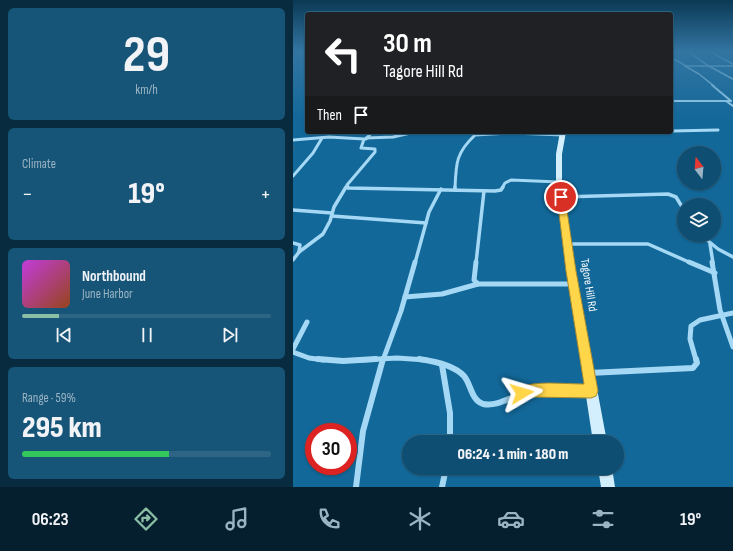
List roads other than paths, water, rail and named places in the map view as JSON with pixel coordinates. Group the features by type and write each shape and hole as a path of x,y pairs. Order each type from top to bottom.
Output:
{"main road":[{"name":"Tagore Hill Rd","path":"563,134 559,154 559,182 573,284 599,435"},
{"path":"606,475 608,487"}],"street":[{"path":"700,75 732,101"},
{"path":"673,101 732,101"},
{"path":"725,101 733,106"},
{"path":"673,132 718,130"},
{"path":"335,138 338,134"},
{"path":"293,260 299,252 323,234 336,203 375,152 375,149 361,148 365,139 370,134"},
{"path":"293,140 322,138 388,138 406,134"},
{"path":"455,190 456,159 459,153 475,135 497,134"},
{"path":"293,176 313,154 322,138"},
{"path":"347,187 356,189 441,189 484,191 501,190 505,183 511,180 559,182"},
{"path":"356,487 363,431 383,359 405,297 425,223 431,207 441,189"},
{"path":"478,284 474,280 474,275 484,191"},
{"path":"561,197 667,194 677,199"},
{"path":"293,210 425,223"},
{"path":"293,243 300,245 299,252"},
{"path":"567,244 648,244 715,273"},
{"path":"710,244 733,257"},
{"path":"710,244 723,316 733,347"},
{"path":"405,297 437,296 457,292 478,284 573,284"},
{"path":"588,373 693,368 697,363 689,332 691,326 696,321 703,318 723,316 733,313"},
{"path":"293,349 307,322"},
{"path":"293,352 302,356 341,361 383,359 419,360 442,365 462,374 468,380 474,397 482,404 505,401 531,390 591,391"},
{"path":"442,365 450,398 450,435"},
{"path":"442,487 445,475"}]}
